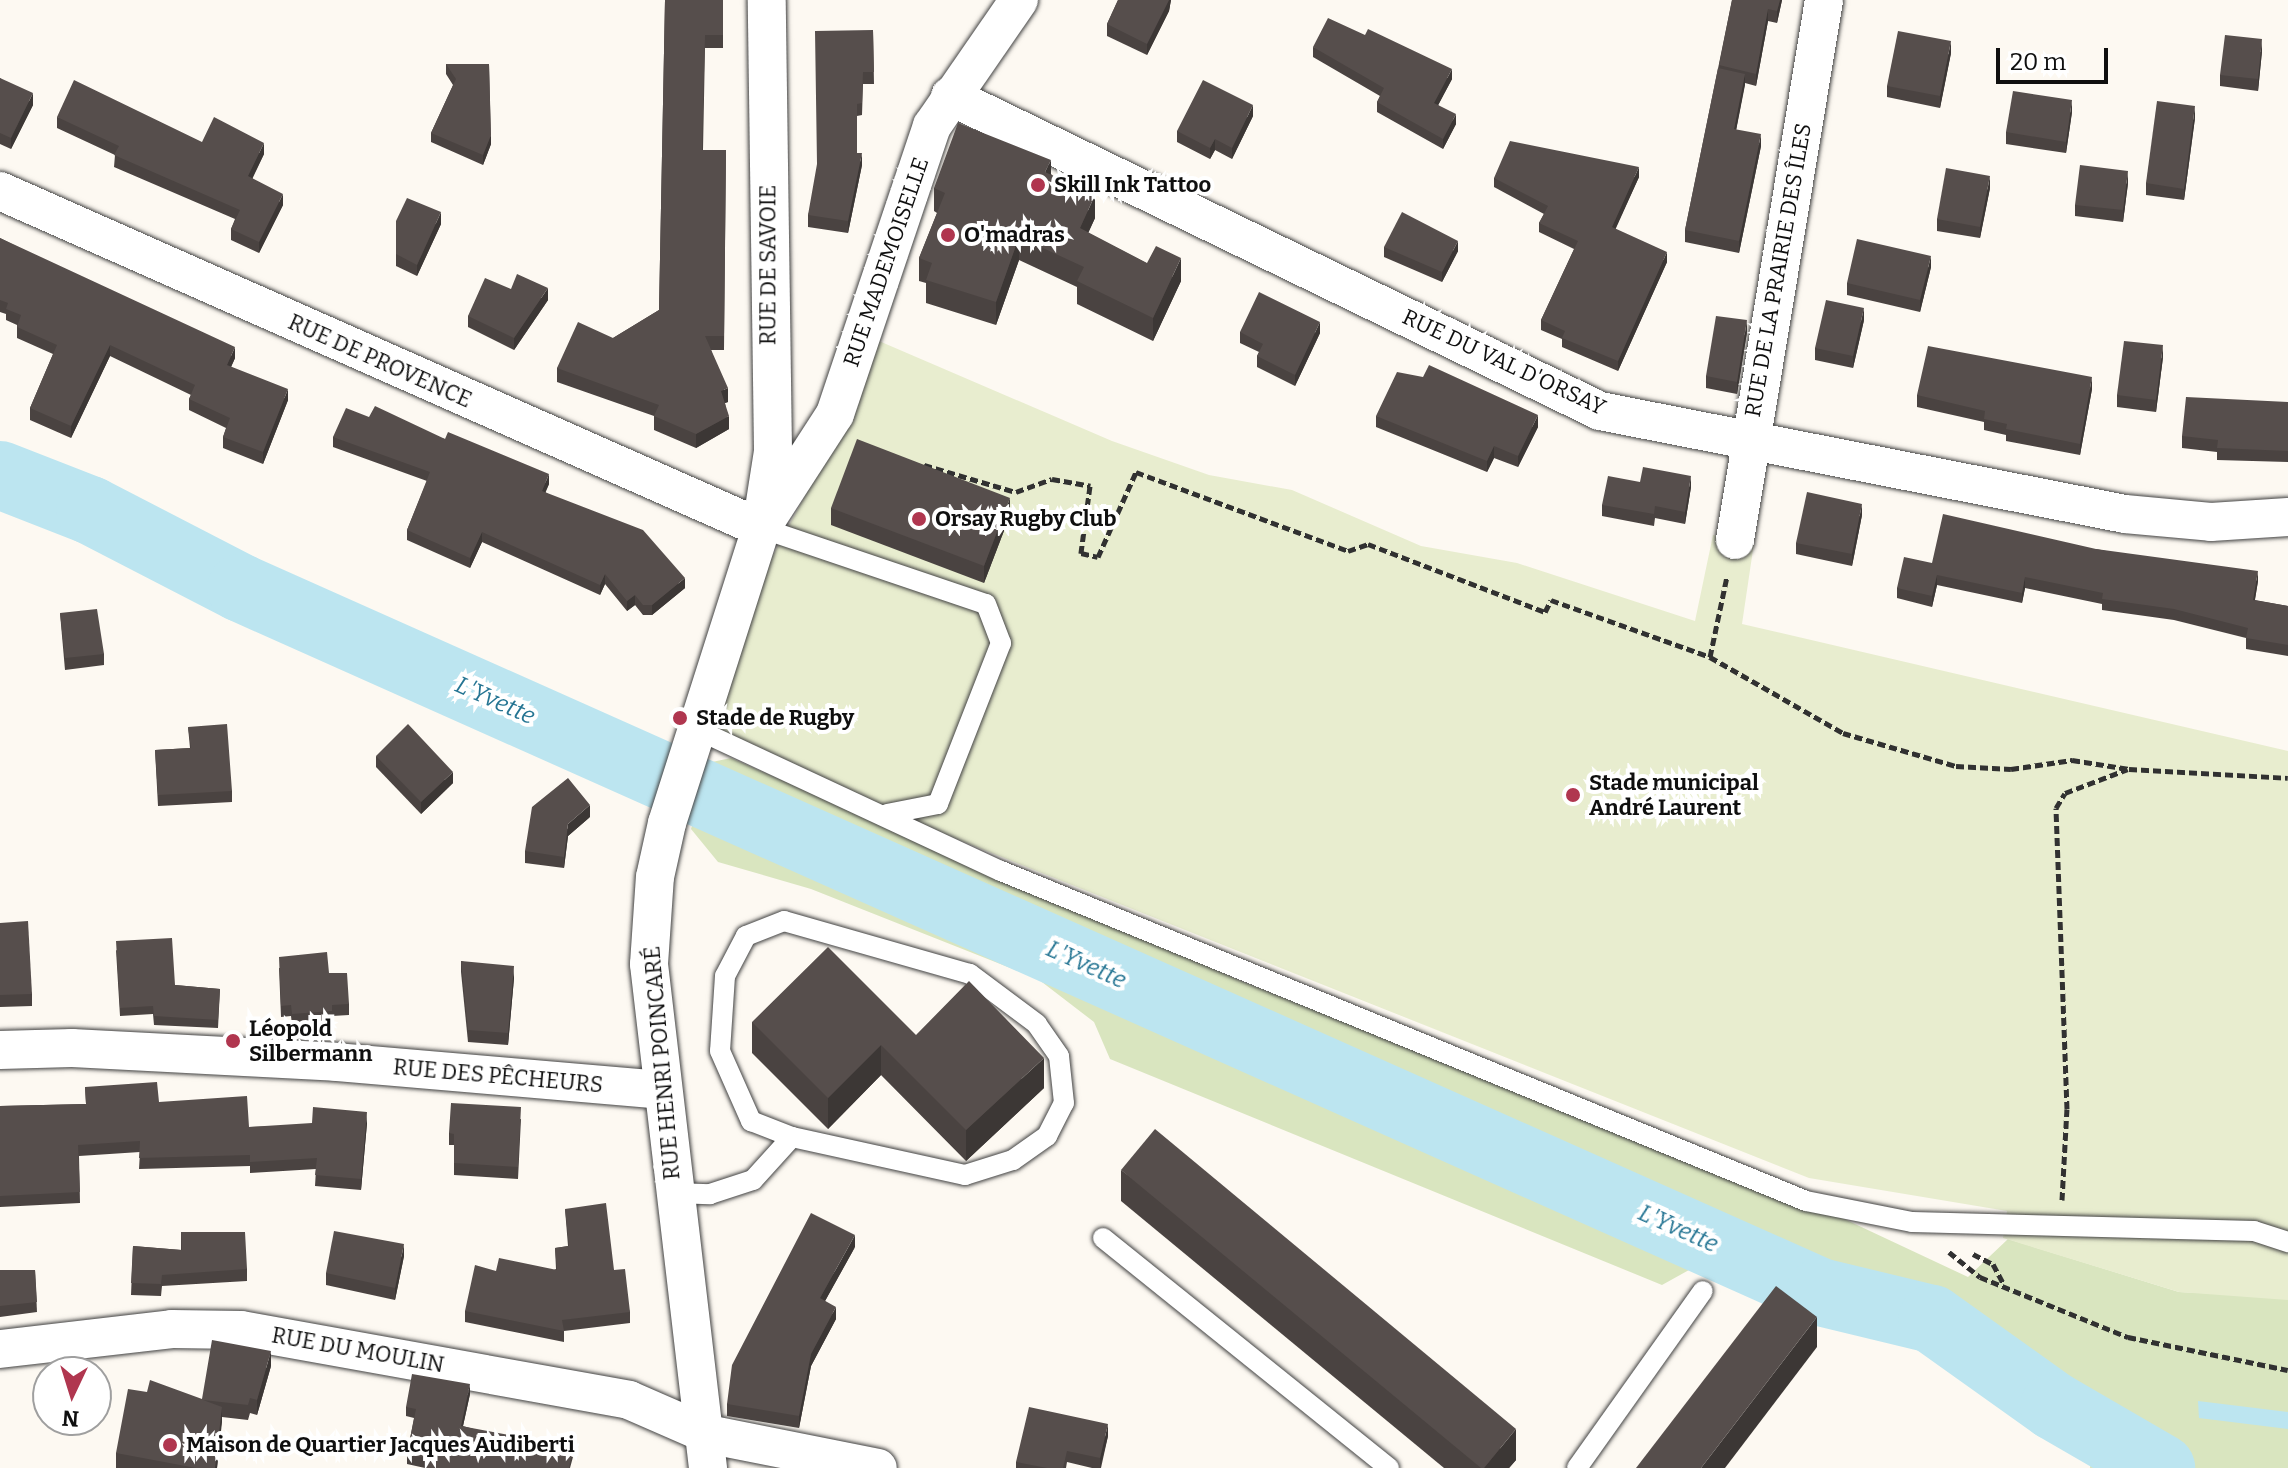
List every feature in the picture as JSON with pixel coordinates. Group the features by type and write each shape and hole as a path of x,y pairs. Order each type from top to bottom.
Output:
{"street":[{"name":"RUE DE SAVOIE","path":"761,528 773,451 767,0"},
{"name":"RUE MADEMOISELLE","path":"761,528 835,414 932,126 1019,0"},
{"name":"RUE DE LA PRAIRIE DES ÎLES","path":"1735,540 1749,439 1824,0"},
{"name":"RUE DU VAL D'ORSAY","path":"950,96 1600,411 2125,514 2211,522 2288,517"},
{"name":"RUE DE PROVENCE","path":"0,191 761,528"},
{"name":"RUE HENRI POINCARÉ","path":"707,1451 660,1090 649,964 655,877 667,823 761,528"},
{"name":"RUE DES PÊCHEURS","path":"0,1050 72,1048 336,1062 660,1090"},
{"name":"RUE DU MOULIN","path":"0,1349 172,1329 241,1330 629,1400 707,1451 878,1468"}],"lane":[{"path":"761,528 986,604 1001,643 938,804 887,814"},
{"path":"693,739 887,814 1001,871 1806,1201 1912,1222 2063,1229 2254,1231 2288,1242"},
{"path":"784,921 970,974 1037,1024 1059,1056 1064,1103 1047,1136 1013,1160 965,1175 792,1137 751,1121 720,1051 725,976 746,936 784,921"},
{"path":"674,1193 710,1194 753,1180 792,1137"},
{"path":"1103,1238 1389,1468"},
{"path":"1577,1468 1703,1291"}],"path":[{"path":"911,462 1016,492 1052,479 1090,486 1081,553 1098,557 1136,472 1348,551 1368,544 1545,612 1551,600 1710,657 1843,733 1900,753 1956,766 2011,769 2072,760 2129,769 2288,778"},
{"path":"1710,657 1735,540"},
{"path":"2063,1229 2060,1164 2067,1109 2056,808 2065,793 2129,769"},
{"path":"1912,1222 1980,1277 2128,1337 2288,1370"}],"green space":[{"name":"Stade municipal André Laurent","path":"872,338 1112,441 1209,475 1292,490 1421,546 1517,563 1695,621 1713,535 1754,543 1742,624 2288,751 2288,1300 2179,1292 2003,1238 2007,1211 1809,1178 954,838 713,727 764,572 826,457"},
{"path":"731,758 1241,981 1803,1205 1806,1201 1968,1277 2008,1239 2179,1292 2288,1297 2288,1468 2090,1468 2092,1446 1924,1327 1820,1300 1754,1274 1739,1283 1689,1270 1662,1285 1110,1059 1094,1022 1038,979 811,889 718,862 691,829 712,762"}],"water":[{"path":"2198,1401 2288,1412 2288,1429 2199,1418"}],"building":[{"path":"665,0 723,0 723,35 705,35 702,150 726,150 724,336 705,336 728,388 721,391 729,416 696,434 654,416 659,405 557,368 578,322 613,338 659,310"},
{"path":"1118,0 1169,0 1147,44 1107,24"},
{"path":"1732,0 1780,0 1777,11 1768,9 1756,74 1719,65"},
{"path":"1328,18 1365,35 1368,29 1452,69 1434,103 1456,114 1443,139 1377,102 1384,88 1313,47"},
{"path":"873,30 874,72 863,72 862,103 857,104 857,153 862,153 848,221 808,215 817,164 815,31"},
{"path":"1898,31 1951,41 1940,96 1887,86"},
{"path":"2225,35 2262,39 2258,79 2220,75"},
{"path":"446,64 489,64 491,135 483,155 431,133 456,79"},
{"path":"1718,68 1745,74 1734,129 1761,134 1739,241 1685,230"},
{"path":"0,78 33,93 11,138 0,133"},
{"path":"74,80 202,142 214,117 264,143 248,176 283,194 259,242 231,229 240,210 114,155 119,146 57,117"},
{"path":"1203,80 1253,105 1232,148 1215,139 1210,148 1177,131"},
{"path":"2013,91 2072,100 2066,142 2006,132"},
{"path":"2157,101 2195,106 2184,189 2146,183"},
{"path":"958,123 1051,160 1045,172 1095,195 1080,228 1147,263 1156,246 1181,258 1153,318 1077,281 1084,267 1019,237 996,302 926,280 932,263 919,258 945,193 934,188"},
{"path":"1510,141 1639,167 1612,227 1667,252 1618,361 1562,338 1565,331 1541,320 1578,241 1539,223 1548,206 1494,178"},
{"path":"2080,165 2128,171 2123,210 2075,205"},
{"path":"1946,168 1990,176 1980,227 1937,219"},
{"path":"407,198 441,212 417,265 396,254 396,221"},
{"path":"1402,212 1458,241 1442,272 1384,247"},
{"path":"0,238 235,347 227,365 288,389 263,452 223,437 230,418 189,399 195,385 110,345 71,426 30,408 57,345 17,327 21,315 6,309 8,303 0,300"},
{"path":"1857,239 1931,256 1920,300 1847,283"},
{"path":"517,274 548,288 514,338 468,316 485,278 511,289"},
{"path":"1259,292 1320,322 1295,375 1257,356 1263,344 1240,332"},
{"path":"1826,300 1864,308 1853,356 1815,348"},
{"path":"1716,316 1747,320 1737,382 1706,376"},
{"path":"2124,341 2163,345 2156,400 2117,395"},
{"path":"1928,346 2092,377 2080,444 2006,429 2007,424 1984,419 1985,411 1917,395"},
{"path":"1429,365 1538,415 1518,456 1494,446 1487,461 1376,416 1397,372 1423,377"},
{"path":"2186,397 2288,402 2288,451 2217,448 2218,440 2182,436"},
{"path":"375,406 445,439 448,432 549,474 542,491 643,530 685,578 652,605 643,605 635,595 627,601 605,574 600,585 482,532 470,558 407,530 430,472 333,437 346,408 369,417"},
{"name":"Orsay Rugby Club","path":"857,439 1010,498 984,566 831,508"},
{"path":"1643,467 1691,476 1685,512 1655,506 1654,514 1602,505 1608,476 1640,482"},
{"path":"1807,492 1862,504 1852,554 1796,543"},
{"path":"1943,514 2096,549 2258,571 2253,600 2288,606 2288,645 2246,638 2248,628 2174,609 2102,599 2103,593 2025,577 2022,593 1937,575 1932,596 1897,588 1904,557 1932,563"},
{"path":"97,609 104,654 65,658 60,613"},
{"path":"227,724 232,791 158,795 155,750 191,748 188,727"},
{"path":"408,724 453,772 421,802 376,756"},
{"path":"568,778 590,805 568,824 564,857 525,851 532,807"},
{"path":"28,921 32,994 0,995 0,923"},
{"path":"172,938 175,985 220,989 218,1020 154,1016 153,1006 120,1008 116,941"},
{"path":"828,947 916,1035 969,981 1044,1058 966,1130 881,1045 828,1098 752,1022"},
{"path":"327,952 329,973 347,973 349,1004 332,1005 332,1011 292,1014 291,1005 281,1006 279,957"},
{"path":"461,961 514,966 508,1033 468,1030"},
{"path":"157,1082 159,1102 247,1096 249,1127 312,1123 313,1107 367,1112 361,1179 315,1175 317,1158 250,1162 250,1155 139,1158 140,1141 78,1145 80,1192 0,1196 0,1106 86,1104 85,1087"},
{"path":"451,1103 521,1107 518,1167 454,1163 454,1134 449,1133"},
{"path":"1155,1129 1516,1429 1484,1468 1121,1170"},
{"path":"606,1203 614,1270 625,1269 630,1312 562,1320 564,1331 465,1311 475,1265 496,1271 499,1258 557,1270 555,1248 569,1246 565,1209"},
{"path":"811,1213 855,1235 820,1298 836,1307 811,1354 799,1416 727,1404 732,1365"},
{"path":"334,1231 404,1244 395,1288 326,1273"},
{"path":"181,1232 245,1232 247,1269 162,1275 161,1284 131,1283 133,1246 182,1250"},
{"path":"0,1270 35,1270 37,1302 0,1306"},
{"path":"1776,1286 1817,1317 1701,1468 1636,1468"},
{"path":"212,1340 271,1351 257,1400 250,1398 248,1405 203,1400 222,1407 215,1468 196,1468 116,1453 128,1389 147,1392 150,1380 202,1399"},
{"path":"412,1374 470,1384 461,1426 573,1447 569,1468 425,1468 427,1458 407,1454 416,1409 406,1407"},
{"path":"1029,1407 1108,1424 1100,1458 1067,1451 1063,1468 1016,1462"}],"waterway":[{"name":"L'Yvette","path":"0,475 90,510 241,588 1820,1292 1932,1319 2054,1406 2161,1468"}],"place":[{"name":"Skill Ink Tattoo","path":"1038,185"},
{"name":"O'madras","path":"948,235"},
{"name":"Orsay Rugby Club","path":"919,519"},
{"name":"Stade de Rugby","path":"680,718"},
{"name":"Stade municipal André Laurent","path":"1573,795"},
{"name":"Léopold Silbermann","path":"233,1041"},
{"name":"Maison de Quartier Jacques Audiberti","path":"170,1445"}]}
